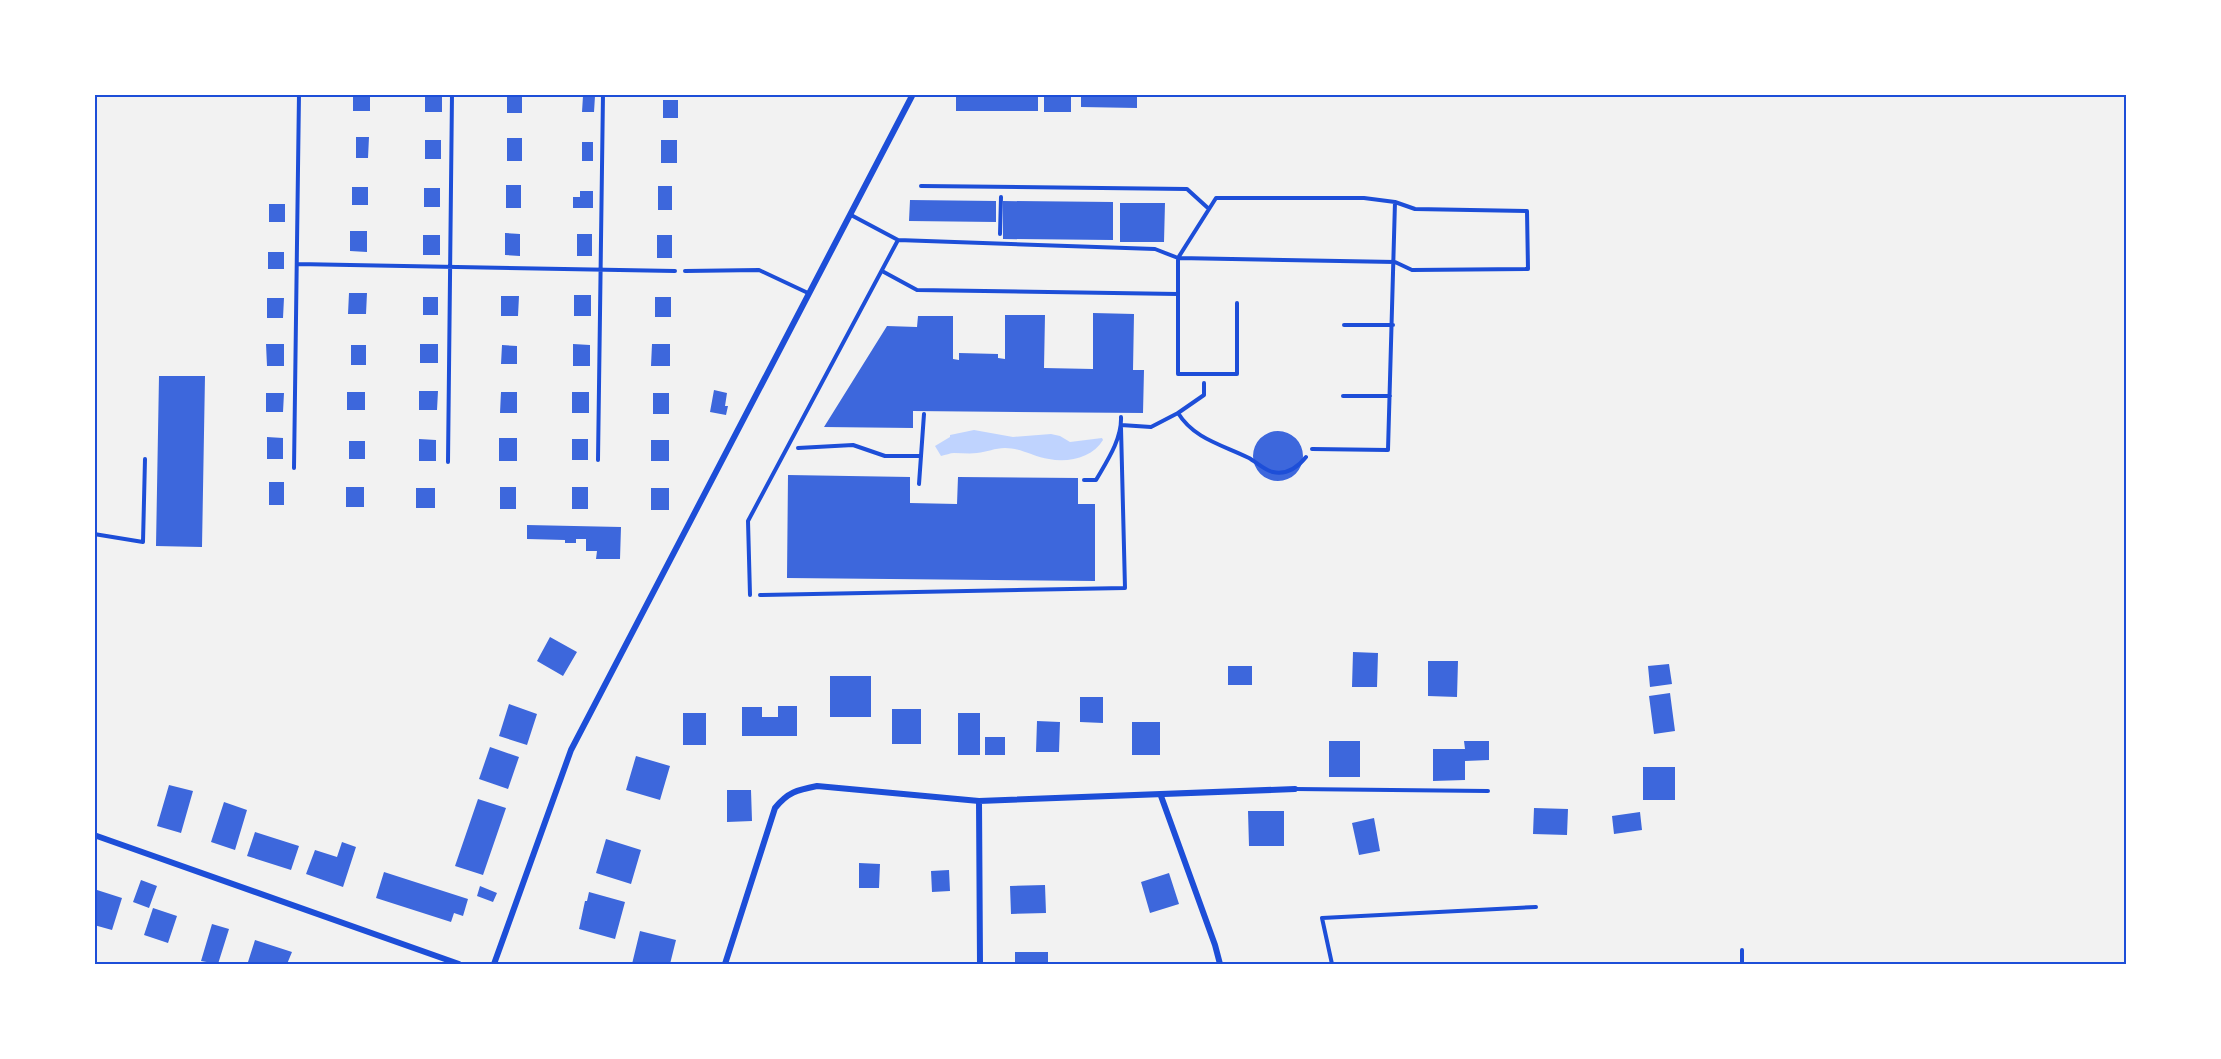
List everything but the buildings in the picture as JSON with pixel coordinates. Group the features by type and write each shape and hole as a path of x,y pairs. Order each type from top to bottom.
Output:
{"street":[{"path":"494,964 571,750 913,94"},
{"path":"725,964 775,808 785,796 797,790 817,786 979,801 1161,796 1295,789"},
{"path":"1161,796 1220,964"},
{"path":"979,801 980,964"},
{"path":"94,835 459,964"}],"lane":[{"path":"921,186 1187,189 1209,209"},
{"path":"851,216 898,240 1155,249 1178,258 1395,262 1412,270 1528,269 1527,211 1415,209 1395,202 1364,198 1216,198 1178,258 1178,374 1237,374 1237,303"},
{"path":"1312,449 1388,450 1395,202"},
{"path":"750,595 748,520 898,240"},
{"path":"685,271 759,270 808,292"},
{"path":"882,271 918,290 1178,294"},
{"path":"1344,325 1393,325"},
{"path":"1343,396 1390,396"},
{"path":"94,534 143,542 146,459"},
{"path":"1295,789 1488,791"},
{"path":"1742,950 1742,964"}],"path":[{"path":"294,468 299,94"},
{"path":"448,462 452,94"},
{"path":"598,460 603,94"},
{"path":"1000,244 1001,187"},
{"path":"297,264 685,271"},
{"path":"1121,427 1151,427 1178,413 1204,395 1204,374"},
{"path":"1178,413 1186,425 1206,439 1273,472 1291,471 1305,459 1312,449"},
{"path":"919,484 924,414"},
{"path":"750,595 1125,588 1121,417"},
{"path":"1084,480 1096,480 1121,427"},
{"path":"787,449 853,445 885,456 921,456"},
{"path":"1332,964 1322,918 1536,907"}],"water":[{"path":"974,430 1013,437 1051,434 1070,442 1102,438 1103,440 1087,455 1064,460 1043,458 1017,449 1005,448 941,456 935,446 950,435"}]}
